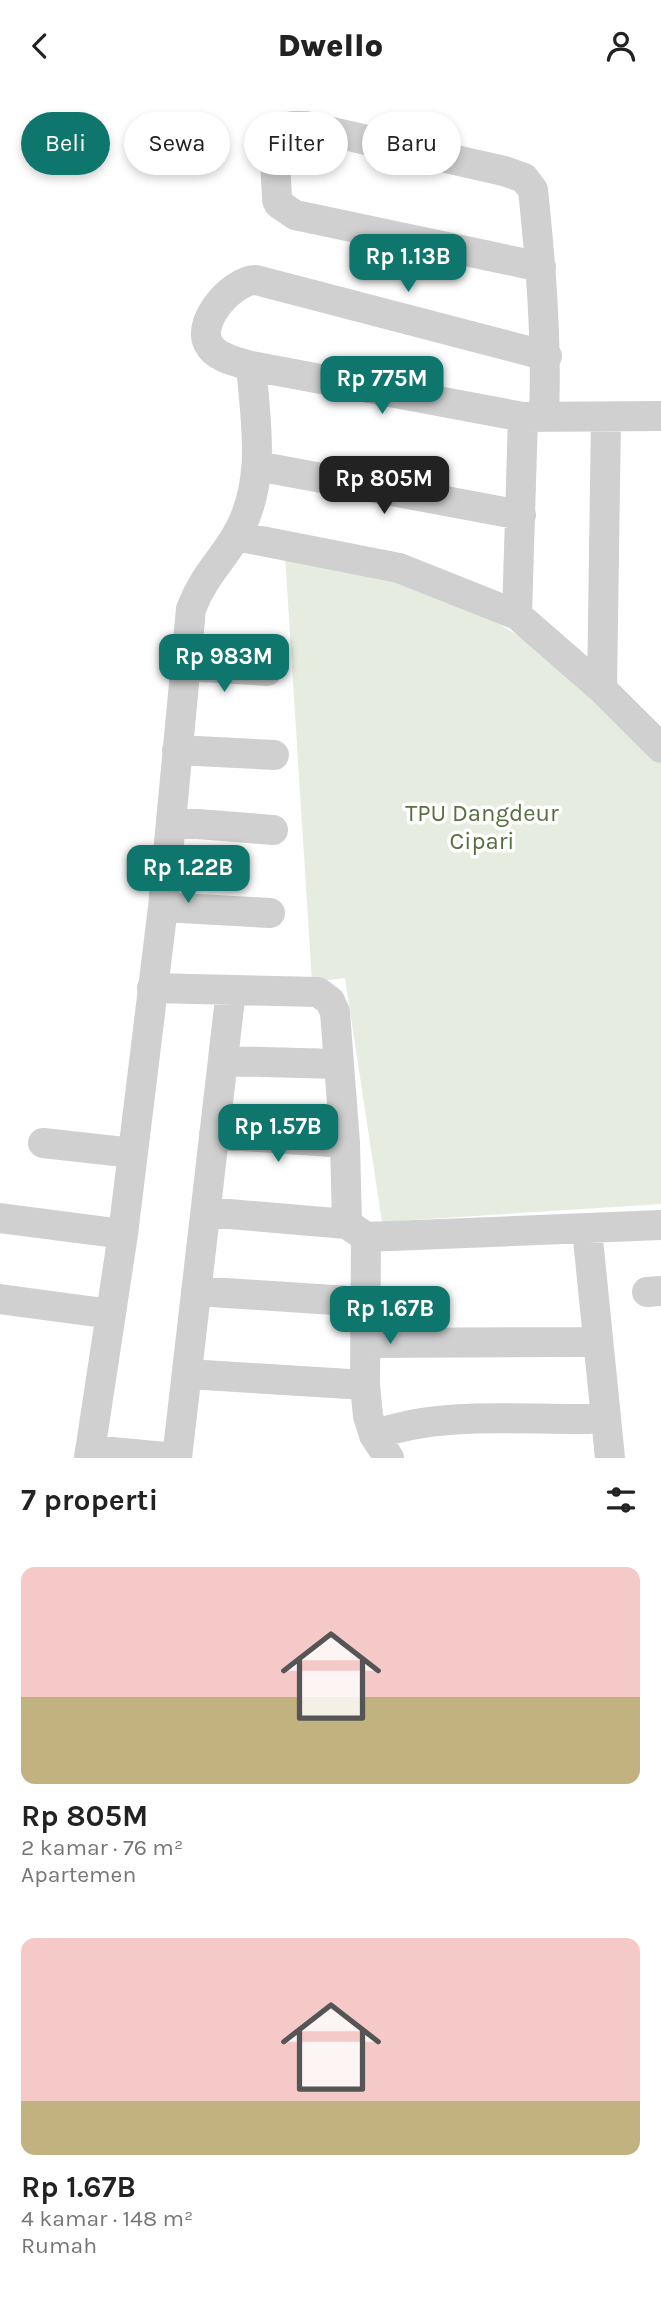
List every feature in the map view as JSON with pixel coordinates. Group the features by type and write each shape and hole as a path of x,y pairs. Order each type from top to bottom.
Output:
{"street":[{"path":"517,615 522,515 533,417 547,356 541,267 533,190 524,178 305,126 288,127 282,132 277,152 278,199 279,204 295,215 541,267"},
{"path":"547,356 250,280 225,294 215,309 206,338 215,351 251,366 533,417 661,416"},
{"path":"231,990 188,1374 176,1458 89,1454 123,1234 163,907 191,609 201,583 236,536 254,486 257,466 251,366"},
{"path":"602,689 606,417"},
{"path":"257,466 522,515"},
{"path":"236,536 399,568 517,615 602,689 661,748"},
{"path":"184,666 267,671"},
{"path":"177,750 274,755"},
{"path":"172,822 273,830"},
{"path":"163,907 270,913"},
{"path":"152,988 318,992 335,1012 345,1143 364,1302 368,1416 382,1447 416,1423 588,1419"},
{"path":"223,1061 338,1064"},
{"path":"214,1134 345,1143"},
{"path":"43,1143 133,1153"},
{"path":"206,1212 357,1230 587,1229 661,1225"},
{"path":"0,1218 123,1234"},
{"path":"587,1229 610,1458"},
{"path":"196,1291 364,1302"},
{"path":"0,1299 111,1314"},
{"path":"365,1342 582,1342"},
{"path":"188,1374 365,1385"}],"green space":[{"name":"TPU Dangdeur Cipari","path":"285,555 434,584 592,681 661,749 661,1204 382,1222 345,978 312,982"}]}
